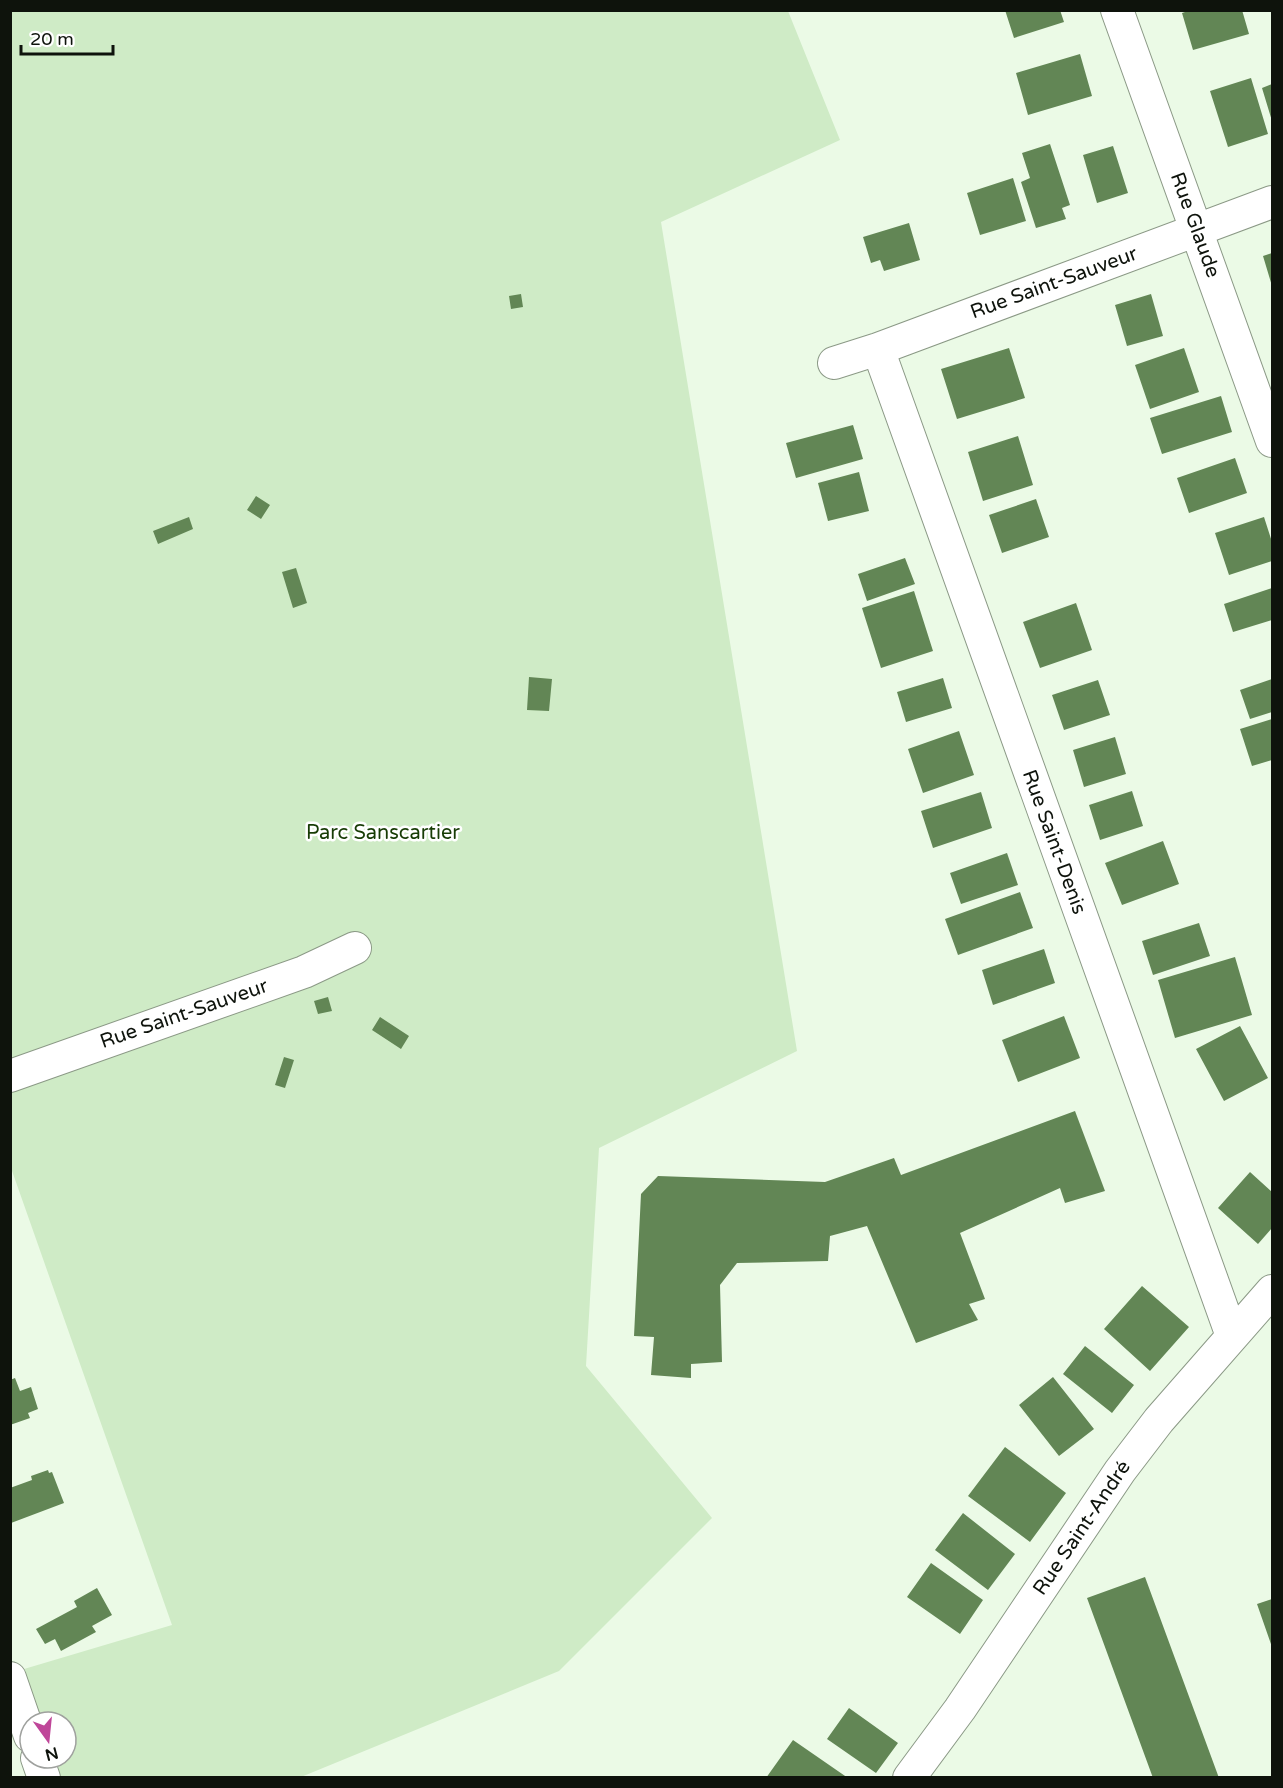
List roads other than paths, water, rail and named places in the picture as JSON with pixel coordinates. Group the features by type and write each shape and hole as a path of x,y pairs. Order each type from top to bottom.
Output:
{"street":[{"name":"Rue Glaude","path":"1117,10 1272,441"},
{"name":"Rue Saint-Sauveur","path":"834,363 878,349 1272,202"},
{"name":"Rue Saint-Denis","path":"878,349 1232,1336"},
{"name":"Rue Saint-Sauveur","path":"10,1076 304,972 355,948"},
{"name":"Rue Saint-André","path":"909,1778 964,1702 1120,1471 1159,1420 1272,1291"},
{"path":"10,1678 21,1710"}],"park label":[{"name":"Parc Sanscartier","path":"383,833"}]}
